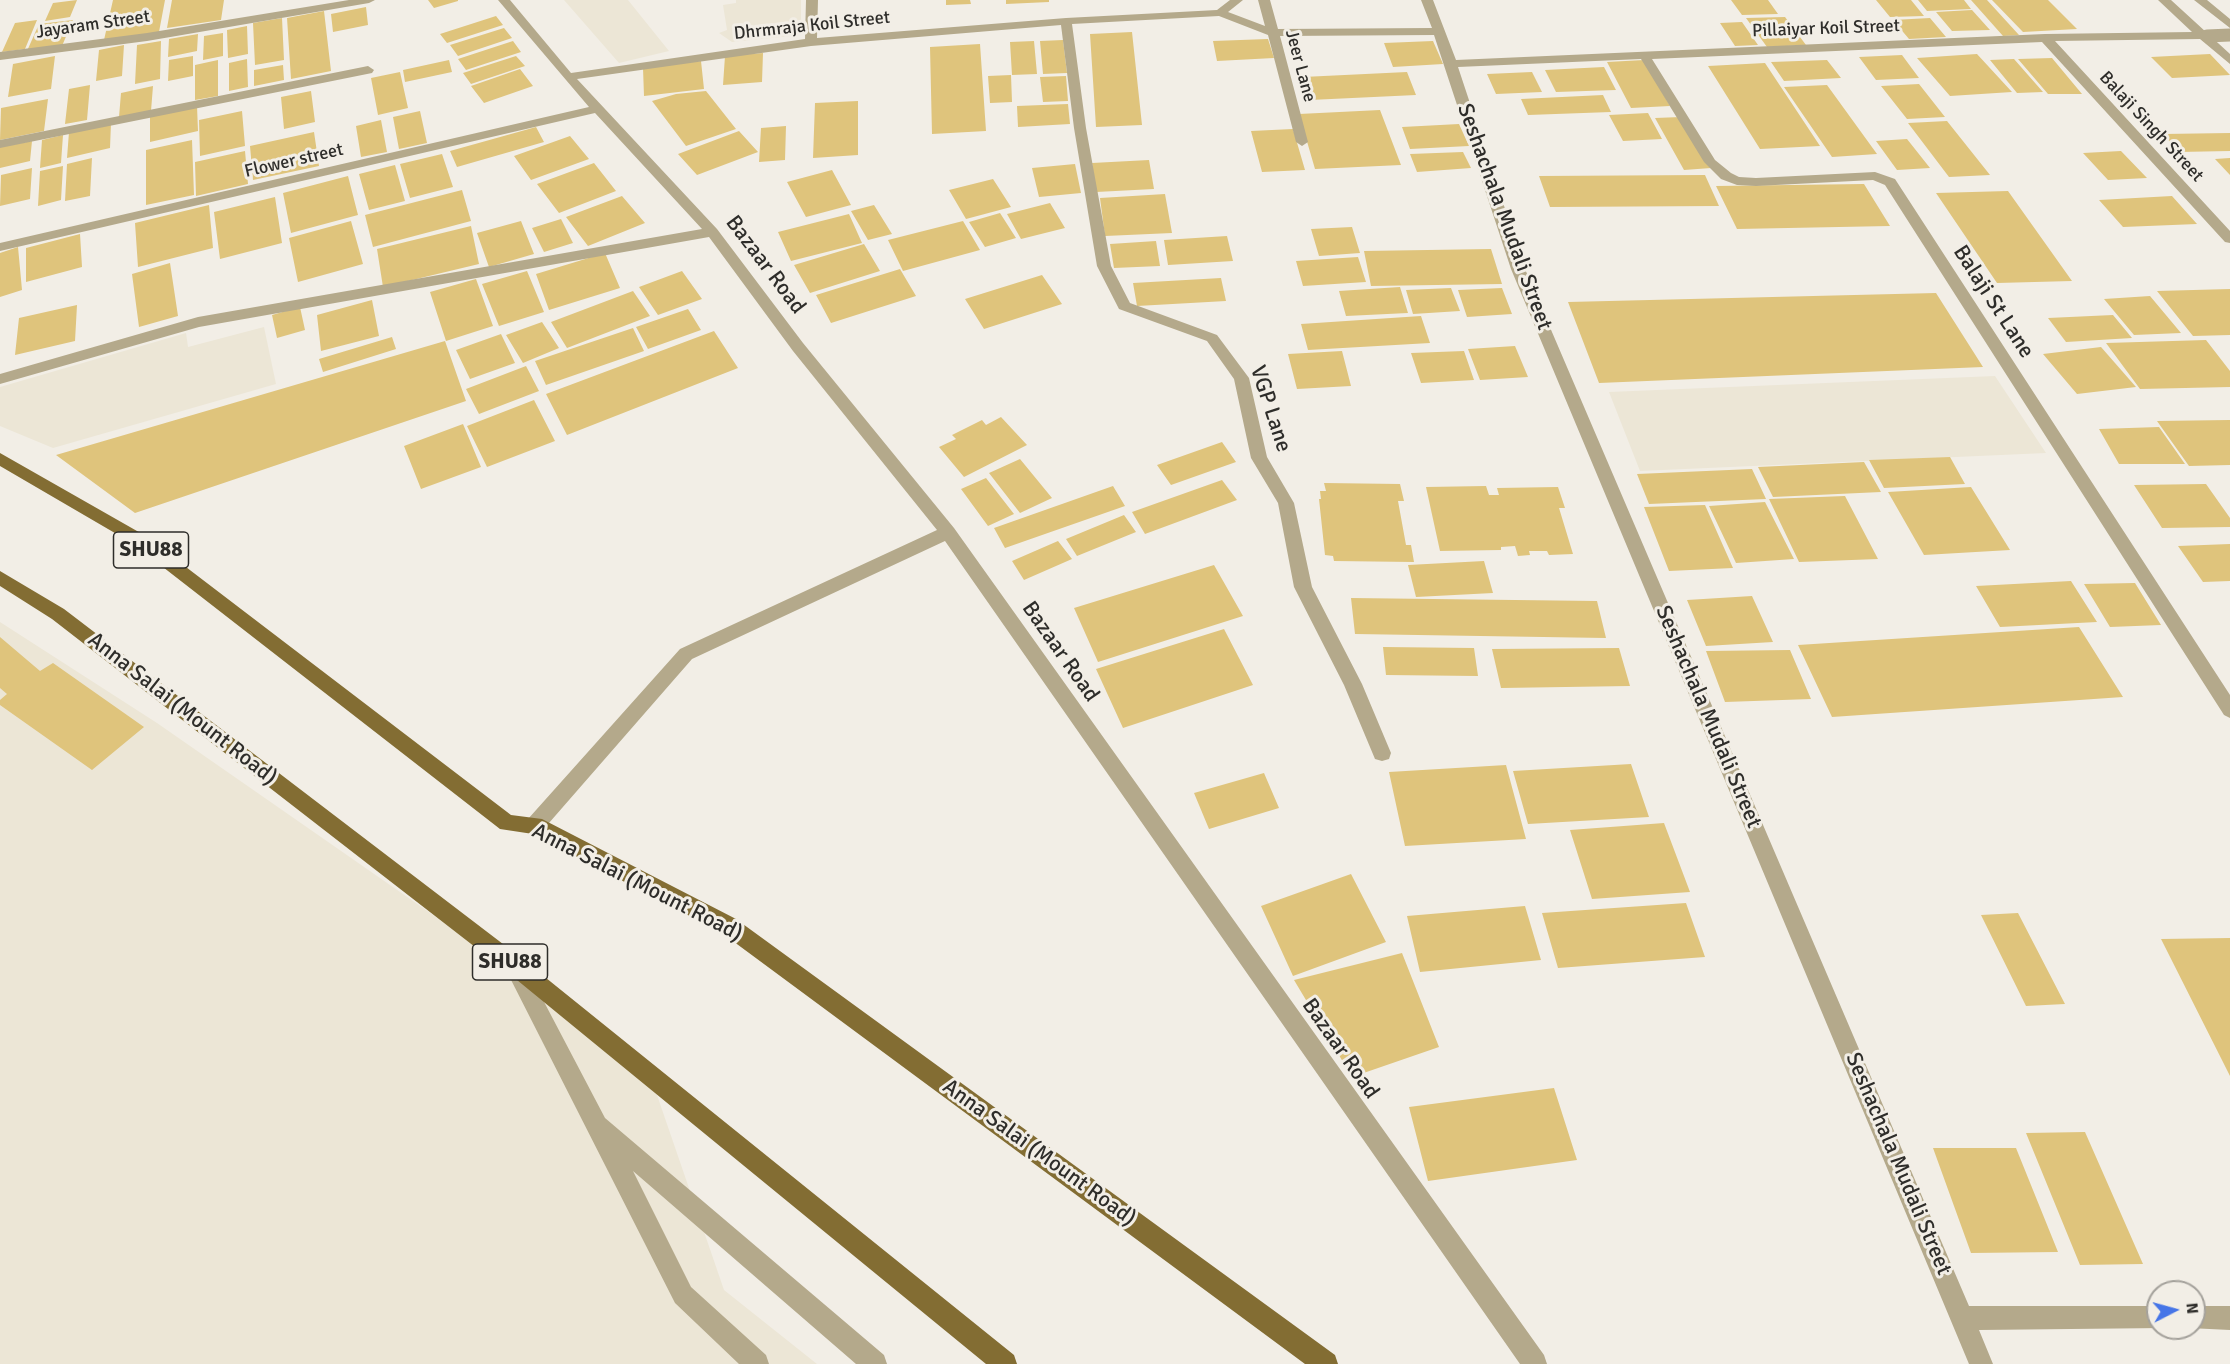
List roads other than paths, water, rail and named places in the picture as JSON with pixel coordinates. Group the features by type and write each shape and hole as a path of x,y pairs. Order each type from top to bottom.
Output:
{"main road":[{"name":"Anna Salai (Mount Road)","path":"0,459 138,539 507,823 535,825 729,926 1326,1364"},
{"name":"Anna Salai (Mount Road)","path":"0,578 58,614 513,964 1005,1364"}],"street":[{"name":"Jayaram Street","path":"0,56 147,37 369,0"},
{"name":"Bazaar Road","path":"504,0 596,109 712,232 798,347 948,532 1535,1364"},
{"path":"811,42 812,0"},
{"path":"1220,13 1237,0"},
{"name":"Jeer Lane","path":"1264,0 1302,142"},
{"name":"Seshachala Mudali Street","path":"1427,0 1451,64 1518,269 1964,1318 1981,1364"},
{"path":"2164,0 2230,60"},
{"path":"2182,0 2230,44"},
{"path":"2200,0 2230,25"},
{"name":"Dhrmraja Koil Street","path":"568,77 811,42 1066,21 1220,13"},
{"path":"1220,13 1273,33 1439,31"},
{"name":"VGP Lane","path":"1066,21 1080,128 1104,266 1124,306 1212,338 1226,353 1241,378 1259,458 1278,486 1286,503 1302,587 1353,684 1382,753"},
{"name":"Pillaiyar Koil Street","path":"1451,64 2045,39 2230,35"},
{"name":"Balaji Singh Street","path":"2045,39 2230,239"},
{"name":"Balaji St Lane","path":"1644,55 1710,162 1726,176 1737,181 1756,182 1875,176 1890,182 2230,710"},
{"path":"0,144 368,70"},
{"name":"Flower street","path":"0,247 596,109"},
{"path":"0,380 198,322 712,232"},
{"path":"535,825 686,654 948,532"},
{"path":"513,964 683,1295 757,1364"},
{"path":"597,1126 875,1364"},
{"path":"1964,1318 2146,1318"},
{"path":"2206,1318 2230,1318"}]}
